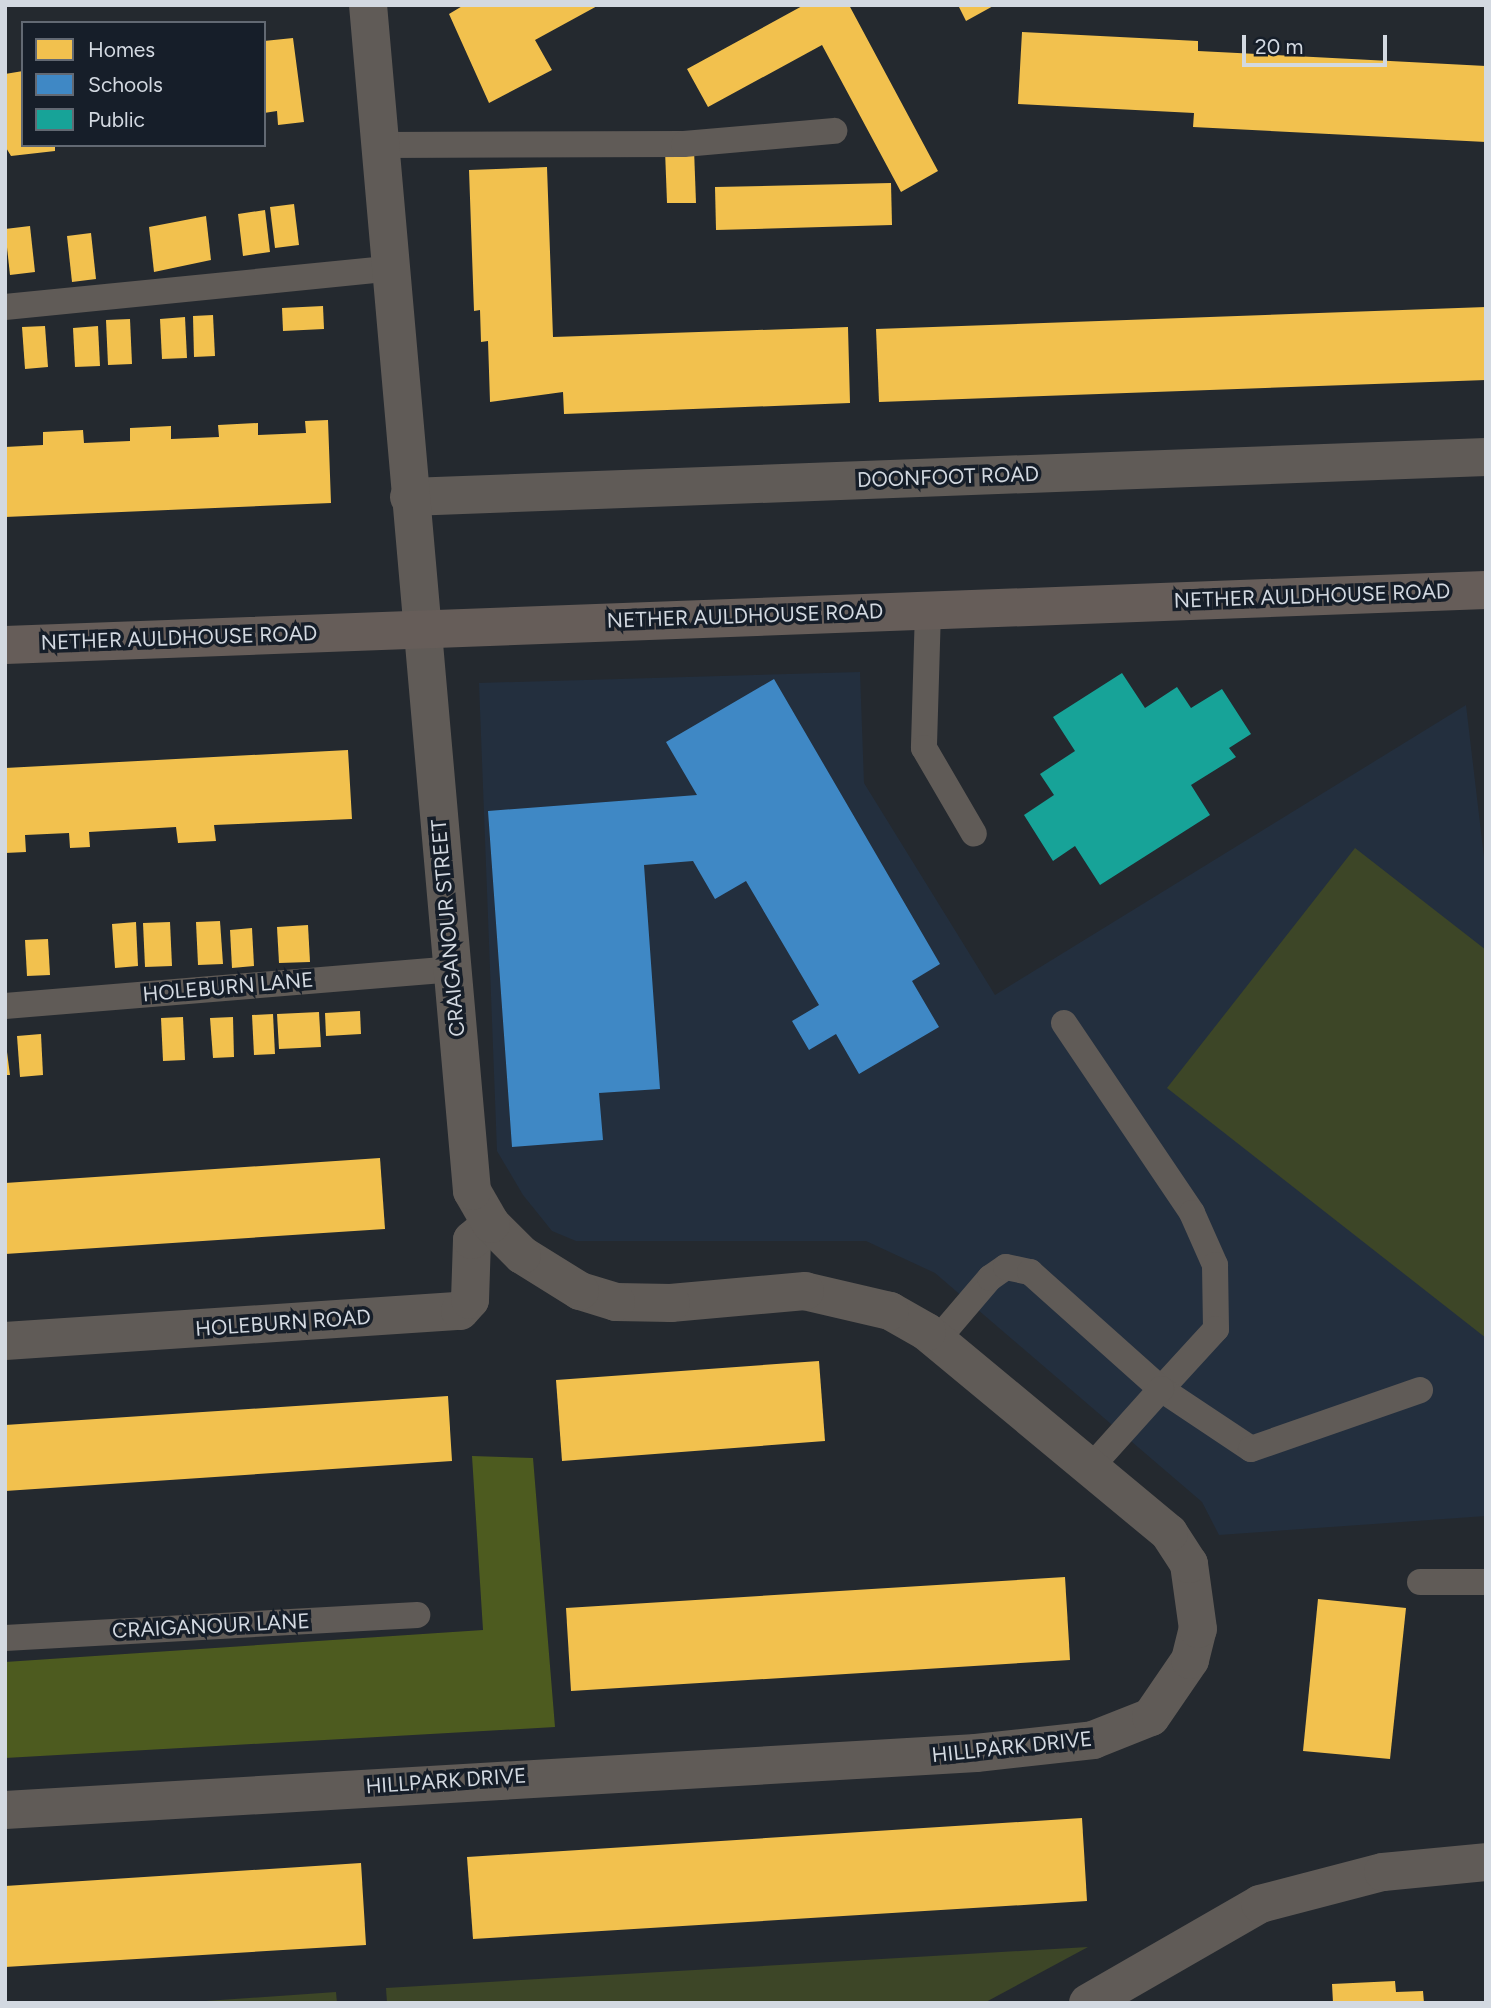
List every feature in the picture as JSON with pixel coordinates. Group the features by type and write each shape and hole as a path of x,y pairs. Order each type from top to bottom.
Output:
{"main road":[{"name":"NETHER AULDHOUSE ROAD","path":"5,645 422,627 1486,590"}],"street":[{"name":"CRAIGANOUR STREET","path":"368,5 394,268 409,497 468,1166 472,1191 491,1224"},
{"name":"DOONFOOT ROAD","path":"409,497 1486,457"},
{"name":"HILLPARK DRIVE","path":"5,1810 976,1753 1124,1732 1151,1717 1172,1695 1190,1661 1198,1599 1189,1564 1169,1533 937,1340 890,1311 805,1291 616,1302 548,1274 491,1224"},
{"name":"HOLEBURN ROAD","path":"5,1341 460,1311 470,1300 472,1240 491,1224"},
{"path":"1088,2003 1260,1904 1383,1872 1486,1862"}],"lane":[{"path":"381,145 684,144 834,131"},
{"path":"5,307 394,268"},
{"path":"928,610 924,748 974,834"},
{"name":"HOLEBURN LANE","path":"5,1006 451,969"},
{"path":"1064,1023 1192,1213 1215,1265 1216,1329 1090,1468"},
{"path":"937,1340 990,1278 1006,1267 1030,1272 1161,1390 1251,1449 1420,1390"},
{"path":"1420,1582 1486,1582"},
{"name":"CRAIGANOUR LANE","path":"5,1637 417,1615"}],"shaded area":[{"path":"860,672 864,783 995,995 1466,705 1486,874 1486,1516 1219,1535 1202,1502 935,1273 866,1241 576,1241 552,1231 523,1195 497,1151 479,683"}],"green space":[{"path":"1355,848 1486,950 1486,1338 1167,1088"},
{"path":"472,1456 533,1458 555,1727 5,1758 5,1662 483,1630"},
{"path":"1088,1947 984,2003 387,2003 386,1988"},
{"path":"336,1992 337,2003 177,2003"}],"building: Homes":[{"path":"464,5 599,5 535,40 552,70 489,103 449,14"},
{"path":"804,5 849,5 938,171 901,192 822,45 708,107 687,69"},
{"path":"958,5 995,5 966,21"},
{"path":"1022,32 1198,41 1198,51 1486,66 1486,142 1193,127 1194,113 1018,104"},
{"path":"293,38 304,122 278,125 277,111 266,113 266,41"},
{"path":"21,71 21,147 55,147 55,151 11,156 5,146 5,74"},
{"path":"694,149 696,203 667,203 665,150"},
{"path":"547,167 553,337 848,327 850,403 564,414 563,392 490,402 488,341 481,342 480,310 474,311 469,170"},
{"path":"891,183 892,225 716,230 715,187"},
{"path":"294,204 299,245 275,248 270,207"},
{"path":"265,210 270,252 243,256 238,214"},
{"path":"206,216 211,260 154,272 149,227"},
{"path":"30,226 35,272 10,275 5,229"},
{"path":"91,233 96,279 72,282 67,236"},
{"path":"323,306 324,329 283,331 282,308"},
{"path":"1486,307 1486,380 879,402 876,329"},
{"path":"213,315 215,356 194,357 193,316"},
{"path":"185,317 187,358 162,359 160,319"},
{"path":"130,319 132,364 108,365 106,320"},
{"path":"45,326 48,367 25,369 22,327"},
{"path":"98,326 100,366 75,367 73,328"},
{"path":"328,420 331,503 5,517 5,447 43,445 43,432 83,430 84,443 130,441 130,428 171,426 171,439 219,437 218,425 258,423 258,435 306,433 305,421"},
{"path":"348,750 352,819 214,825 216,841 178,843 176,827 89,832 90,847 70,848 69,833 25,835 26,852 5,853 5,768"},
{"path":"220,921 223,964 198,965 196,922"},
{"path":"136,922 138,966 115,968 112,924"},
{"path":"170,922 172,966 145,967 143,923"},
{"path":"308,925 310,962 279,963 277,927"},
{"path":"252,928 254,966 232,968 230,930"},
{"path":"48,939 50,975 27,976 25,940"},
{"path":"360,1011 361,1034 326,1036 325,1013"},
{"path":"319,1012 321,1047 279,1049 277,1014"},
{"path":"273,1014 275,1054 254,1055 252,1015"},
{"path":"183,1017 185,1060 163,1061 161,1018"},
{"path":"233,1017 234,1057 213,1058 210,1018"},
{"path":"41,1034 43,1075 20,1077 17,1036"},
{"path":"5,1037 10,1075 5,1075"},
{"path":"380,1158 385,1229 5,1254 5,1183"},
{"path":"819,1361 825,1441 562,1461 556,1380"},
{"path":"448,1396 452,1461 5,1491 5,1425"},
{"path":"1065,1577 1070,1660 571,1691 566,1608"},
{"path":"1318,1599 1406,1608 1390,1759 1303,1751"},
{"path":"1082,1818 1087,1901 473,1939 467,1857"},
{"path":"361,1863 366,1945 5,1967 5,1886"},
{"path":"1395,1981 1396,1992 1423,1991 1424,2003 1333,2003 1332,1984"}],"building: Schools":[{"path":"774,679 940,964 912,981 939,1027 859,1074 836,1034 809,1050 792,1021 819,1005 746,881 715,899 693,861 644,865 660,1089 599,1093 603,1140 512,1147 488,811 697,795 666,742"}],"building: Public":[{"path":"1122,673 1145,708 1177,687 1191,708 1222,689 1251,734 1229,748 1236,757 1191,785 1210,815 1100,885 1075,846 1053,861 1024,815 1054,795 1040,774 1075,751 1053,717"}]}
